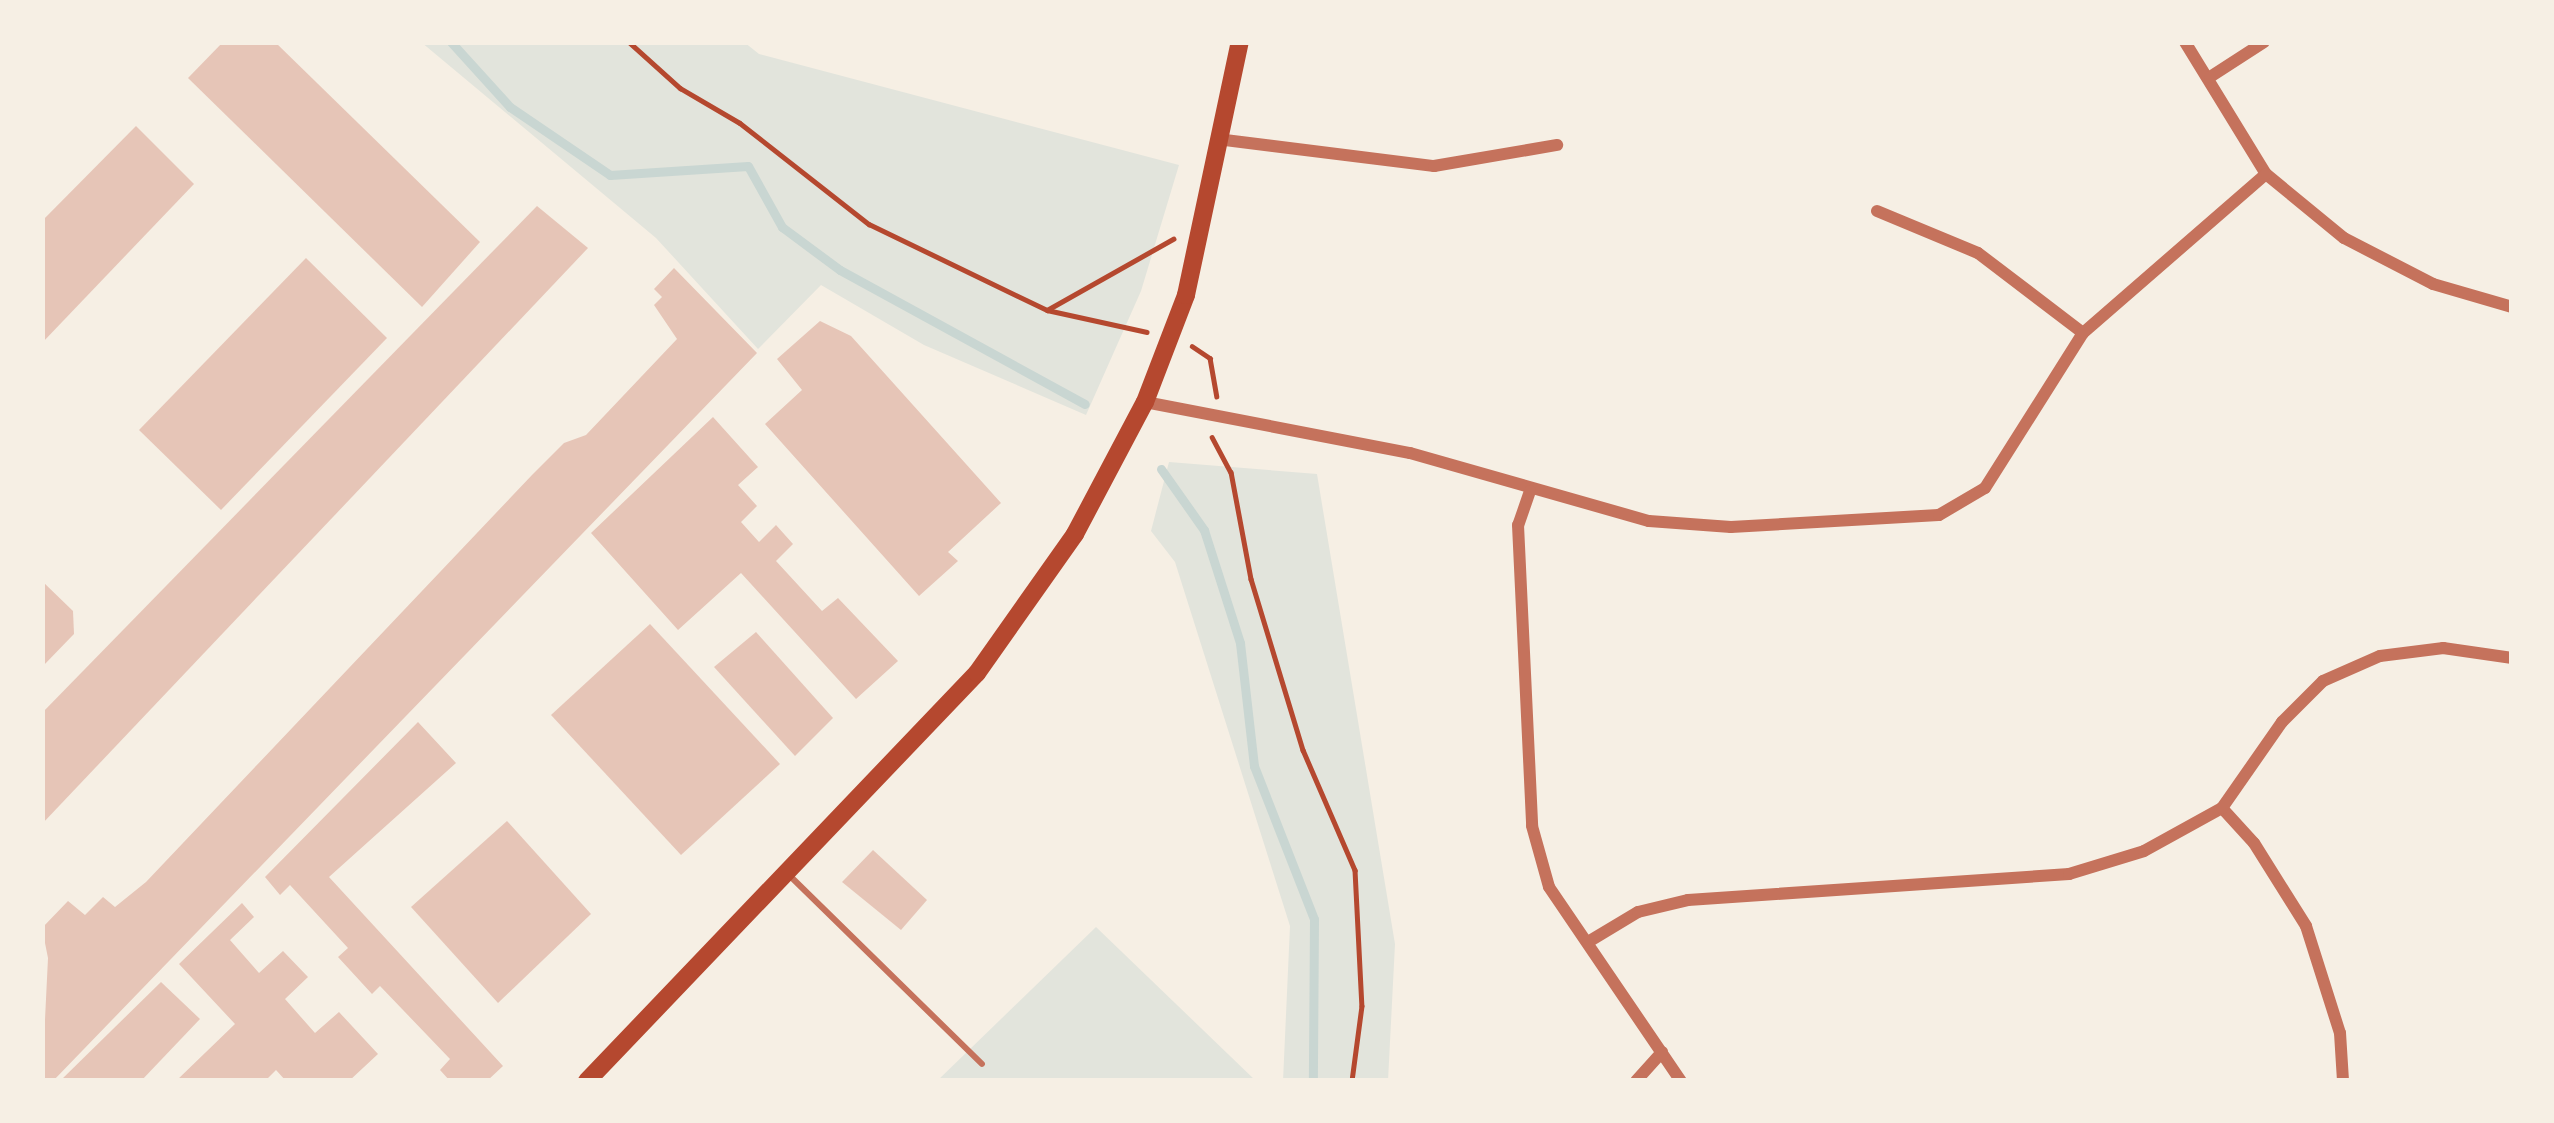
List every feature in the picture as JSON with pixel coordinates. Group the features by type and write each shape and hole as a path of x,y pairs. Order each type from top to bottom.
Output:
{"main road":[{"path":"587,1081 789,875 977,673 1075,534 1145,402 1172,338 1225,140 1240,42"}],"street":[{"path":"2185,42 2266,174 2344,238 2433,284 2512,307"},
{"path":"2210,77 2264,42"},
{"path":"1225,140 1434,166 1557,145"},
{"path":"1145,402 1212,421 1410,453 1649,521 1731,527 1939,515 1985,488 2083,333 2266,174"},
{"path":"1877,212 1978,253 2083,333"},
{"path":"1530,490 1518,525 1532,826 1549,887 1681,1081"},
{"path":"1588,942 1638,912 1688,900 2069,874 2144,851 2222,808 2282,722 2323,681 2380,656 2443,648 2512,658"},
{"path":"2222,808 2254,843 2306,926 2340,1033 2342,1081"},
{"path":"1636,1081 1662,1052"}],"lane":[{"path":"789,875 982,1064"}],"path":[{"path":"629,42 680,88 740,123 869,224 1047,310 1172,338 1210,358 1218,398 1211,446 1231,472 1251,579 1303,750 1355,870 1362,1006 1352,1081"},
{"path":"1047,310 1206,221"}],"shaded area":[{"path":"421,42 744,42 759,54 1179,165 1141,291 1086,415 924,345 821,285 758,349 656,238"},
{"path":"1169,462 1317,474 1395,944 1388,1081 1283,1081 1290,926 1175,562 1151,531"},
{"path":"1096,927 1256,1081 937,1081"}],"building":[{"path":"223,42 275,42 480,242 422,307 188,78"},
{"path":"136,126 194,184 42,343 42,221"},
{"path":"537,206 588,248 42,824 42,713"},
{"path":"306,258 387,338 221,510 139,430"},
{"path":"674,268 757,353 53,1081 42,1081 48,958 42,928 68,901 85,915 103,897 115,907 146,882 532,475 564,443 586,435 677,339 654,305 662,297 654,289"},
{"path":"820,321 851,336 1001,503 948,552 958,561 919,596 765,424 802,390 777,359"},
{"path":"713,417 758,467 738,485 757,506 741,522 759,542 776,525 793,544 776,561 822,611 838,598 898,661 856,699 741,573 678,630 591,533"},
{"path":"42,581 73,611 74,634 42,667"},
{"path":"650,624 780,764 681,855 551,715"},
{"path":"756,632 833,718 795,756 714,667"},
{"path":"418,722 456,763 329,877 503,1066 487,1081 450,1081 440,1070 450,1059 380,986 372,994 338,957 348,948 290,885 280,895 265,877"},
{"path":"507,821 591,914 498,1003 411,907"},
{"path":"873,850 927,900 901,930 842,882"},
{"path":"242,903 254,917 230,940 259,973 283,951 308,977 285,999 315,1033 339,1012 378,1054 349,1081 286,1081 276,1070 265,1081 176,1081 235,1024 179,964"},
{"path":"161,982 200,1019 141,1081 60,1081"}],"waterway":[{"path":"451,42 510,107 610,175 748,166 782,227 840,270 1085,404"},
{"path":"1161,469 1204,530 1240,643 1254,766 1314,919 1313,1081"}]}
